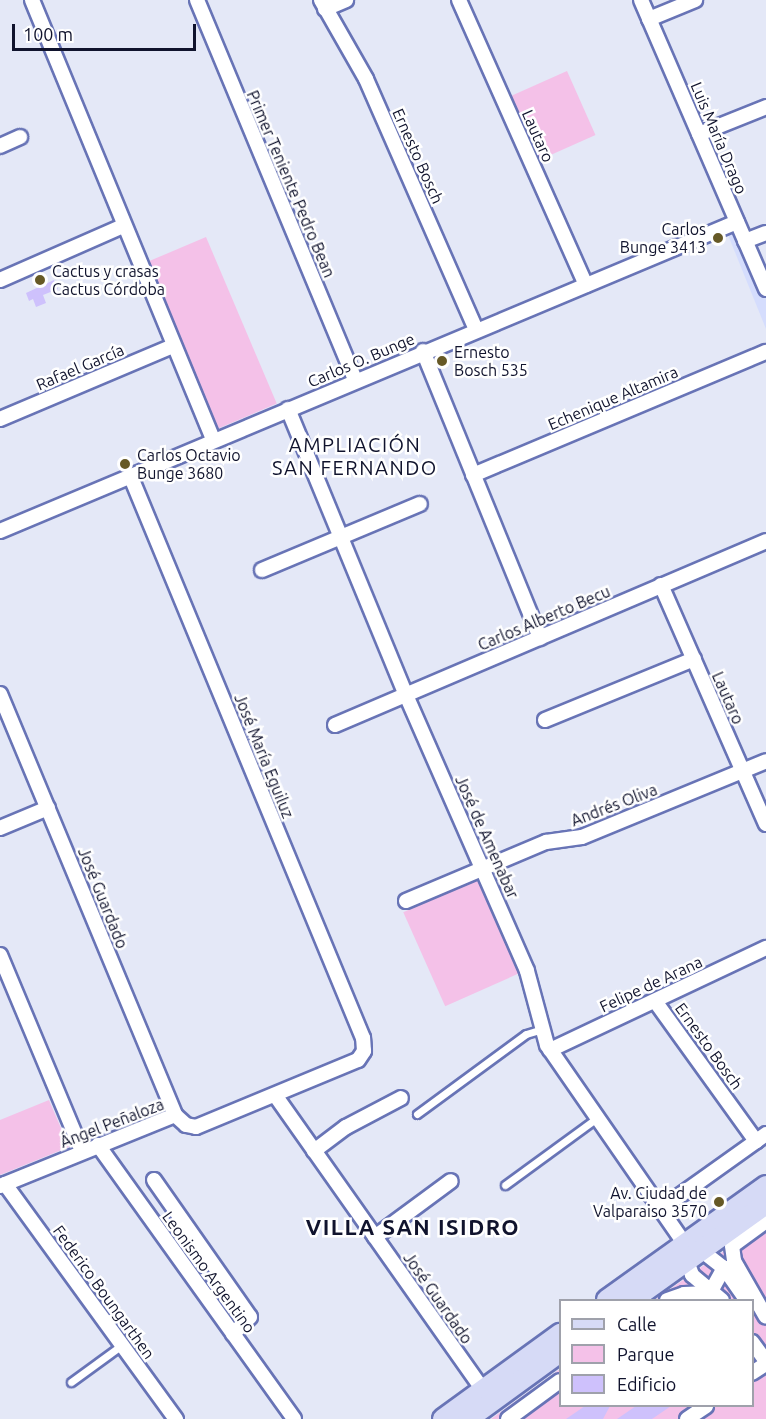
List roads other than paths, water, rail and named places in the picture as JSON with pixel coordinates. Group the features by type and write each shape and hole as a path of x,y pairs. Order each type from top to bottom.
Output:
{"main road":[{"path":"634,1299 692,1253 766,1186"},
{"path":"609,1299 692,1253 766,1204"},
{"path":"468,1419 488,1396 559,1336"},
{"path":"442,1419 488,1396 559,1353"}],"street":[{"path":"32,0 172,346 213,440"},
{"name":"Primer Teniente Pedro Bean","path":"196,0 355,380"},
{"path":"323,4 346,0"},
{"name":"Lautaro","path":"459,0 586,285"},
{"name":"Luis María Drago","path":"641,0 766,289"},
{"path":"649,19 694,0"},
{"name":"Ernesto Bosch","path":"323,4 366,79 476,330"},
{"path":"699,134 766,106"},
{"path":"0,146 20,137"},
{"name":"Carlos O. Bunge","path":"0,531 423,351 737,222"},
{"path":"0,280 123,226"},
{"path":"745,241 766,233"},
{"name":"Rafael García","path":"0,419 172,346"},
{"path":"423,351 540,638"},
{"name":"Echenique Altamira","path":"473,475 766,352"},
{"name":"José de Amenabar","path":"288,409 406,695 534,988 542,1029 550,1050 692,1253"},
{"name":"José María Eguiluz","path":"130,475 363,1038 364,1051"},
{"path":"262,570 420,504"},
{"name":"Carlos Alberto Becu","path":"335,725 766,541"},
{"name":"Lautaro","path":"661,585 766,824"},
{"path":"545,720 694,659"},
{"name":"José Guardado","path":"0,694 175,1115"},
{"name":"Andrés Oliva","path":"406,901 546,842 582,837 766,761"},
{"path":"0,828 48,808"},
{"name":"Felipe de Arana","path":"550,1050 766,948"},
{"path":"0,955 82,1151"},
{"name":"Ernesto Bosch","path":"655,1001 761,1137"},
{"name":"Ángel Peñaloza","path":"2,1185 175,1115 186,1125 196,1127 358,1060 364,1051"},
{"name":"José Guardado","path":"275,1095 488,1396"},
{"path":"314,1151 346,1127 401,1098"},
{"path":"660,1209 761,1137"},
{"name":"Leonismo Argentino","path":"98,1145 294,1419"},
{"path":"154,1180 250,1317 233,1334"},
{"path":"375,1237 451,1181"},
{"name":"Federico Boungarthen","path":"2,1185 176,1419"},
{"path":"766,1221 732,1246 734,1261 766,1317"},
{"path":"671,1299 684,1294 718,1298 742,1295 724,1268 692,1253 692,1275 718,1298"},
{"path":"718,1298 724,1268"},
{"path":"754,1310 766,1328"},
{"path":"754,1344 766,1362 754,1372"},
{"path":"508,1419 559,1382"},
{"path":"687,1419 705,1407"}],"lane":[{"path":"417,1114 526,1034 542,1029"},
{"path":"506,1185 597,1118"},
{"path":"71,1382 122,1345"}],"place":[{"name":"Carlos Bunge 3413","path":"718,238"},
{"name":"Cactus y crasas Cactus Córdoba","path":"40,280"},
{"name":"Ernesto Bosch 535","path":"442,361"},
{"name":"Carlos Octavio Bunge 3680","path":"125,464"},
{"name":"Av. Ciudad de Valparaiso 3570","path":"719,1202"}],"district":[{"name":"AMPLIACIÓN SAN FERNANDO","path":"355,456"},
{"name":"VILLA SAN ISIDRO","path":"413,1227"}]}
